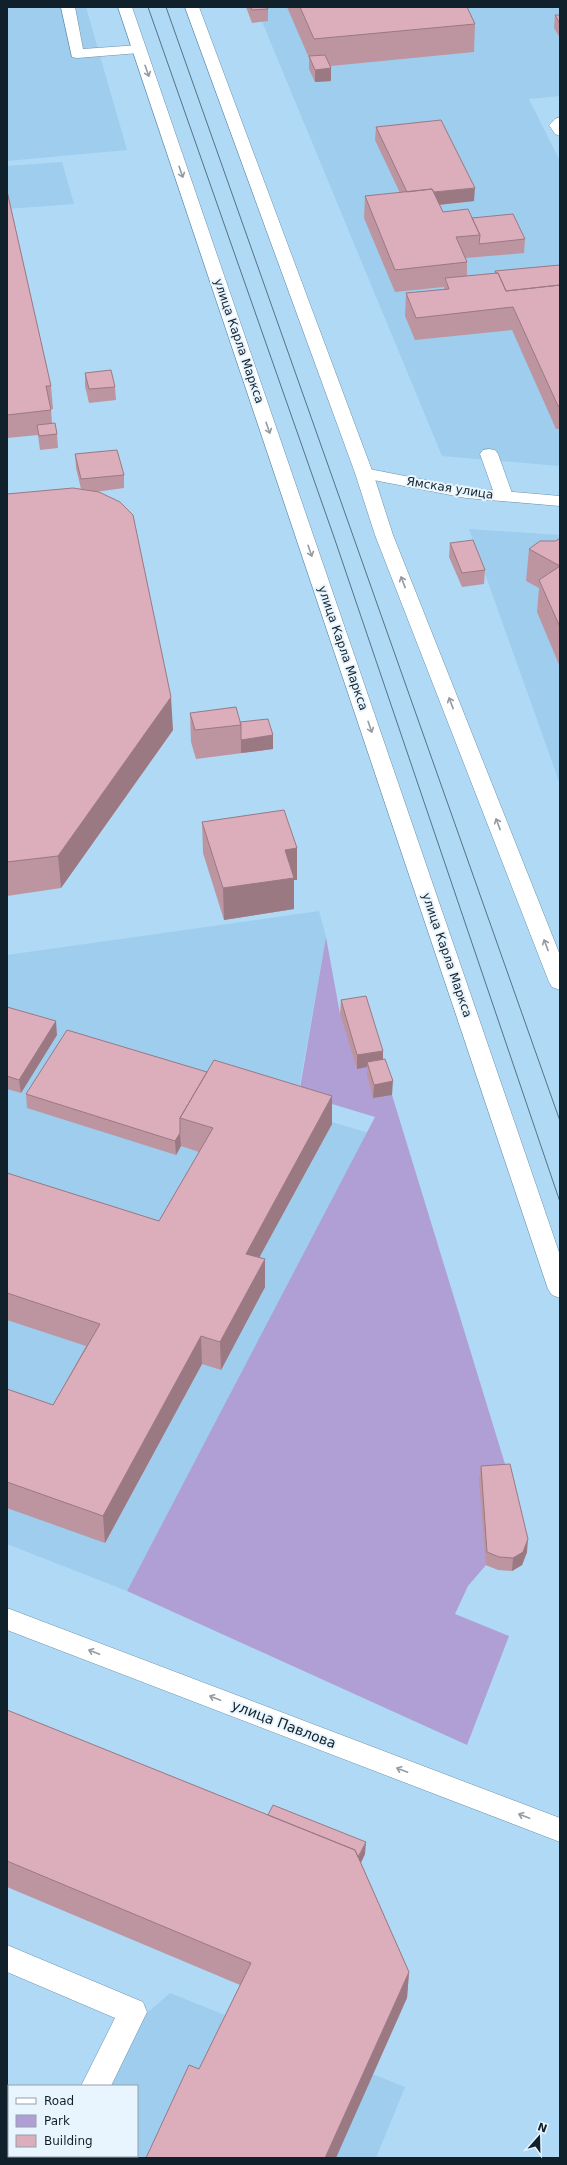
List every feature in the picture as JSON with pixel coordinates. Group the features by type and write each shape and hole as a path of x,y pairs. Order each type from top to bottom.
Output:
{"main road":[{"path":"68,7 77,54 140,49"},
{"name":"улица Карла Маркса","path":"125,7 560,1289"},
{"path":"192,7 364,473 384,535 560,982"},
{"path":"560,122 557,125 560,131"},
{"path":"489,454 504,496"},
{"name":"Ямская улица","path":"364,473 466,493 560,501"},
{"name":"улица Павлова","path":"7,1619 560,1830"},
{"path":"7,1958 133,2012 96,2085"}],"shaded area":[{"path":"7,7 86,7 127,150 7,161"},
{"path":"256,7 560,7 560,96 529,99 560,161 560,466 442,456"},
{"path":"62,162 74,204 7,209 7,166"},
{"path":"469,529 560,535 560,784"},
{"path":"319,911 326,937 295,1111 369,1133 127,1591 7,1544 7,955"},
{"path":"170,1993 405,2087 376,2158 72,2158 138,2157 138,2085 110,2085 147,2013"}],"green space":[{"path":"326,937 340,1014 385,1073 509,1477 527,1552 522,1565 517,1568 500,1570 486,1565 468,1586 455,1614 509,1636 467,1745 127,1591 375,1117 299,1094"}],"building":[{"path":"251,7 267,7 268,9 252,10"},
{"path":"300,7 467,7 475,24 314,39"},
{"path":"555,15 560,15 560,24"},
{"path":"325,55 331,68 315,70 309,56"},
{"path":"441,120 475,188 434,192 432,189 407,192 376,127"},
{"path":"432,189 443,212 468,209 480,235 456,237 467,262 395,270 365,196"},
{"path":"7,191 51,386 46,386 51,410 7,415"},
{"path":"513,214 525,239 479,244 480,235 472,218"},
{"path":"560,265 560,285 506,291 498,273 495,271"},
{"path":"498,273 506,291 560,285 560,406 558,406 513,307 416,318 406,293 449,289 445,278"},
{"path":"111,370 115,387 89,389 85,373"},
{"path":"55,423 57,434 39,436 37,425"},
{"path":"117,450 124,475 81,479 75,454"},
{"path":"73,488 99,492 120,502 133,515 171,697 58,856 7,862 7,494"},
{"path":"560,538 560,566 529,549 540,541 556,541"},
{"path":"473,540 485,570 462,573 450,543"},
{"path":"560,566 560,627 539,580"},
{"path":"236,707 241,725 195,730 190,713"},
{"path":"268,719 273,735 241,740 240,722"},
{"path":"284,810 297,848 285,850 294,878 223,888 202,822"},
{"path":"366,996 383,1051 357,1055 341,1000"},
{"path":"7,1007 56,1021 19,1080 7,1076"},
{"path":"67,1030 207,1072 180,1118 180,1133 175,1141 26,1094"},
{"path":"385,1059 393,1081 374,1085 367,1062"},
{"path":"214,1060 332,1096 246,1254 265,1259 220,1342 201,1336 103,1516 7,1482 7,1389 53,1405 100,1324 7,1293 7,1173 159,1221 213,1128 180,1118"},
{"path":"510,1464 528,1539 523,1552 513,1558 499,1557 487,1552 481,1466"},
{"path":"7,1710 355,1850 409,1972 325,2158 146,2158 189,2065 199,2069 251,1963 7,1861"},
{"path":"273,1805 366,1842 358,1857 355,1850 268,1815"}],"tram line":[{"path":"148,7 335,540 560,1202"},
{"path":"166,7 560,1121"}]}
